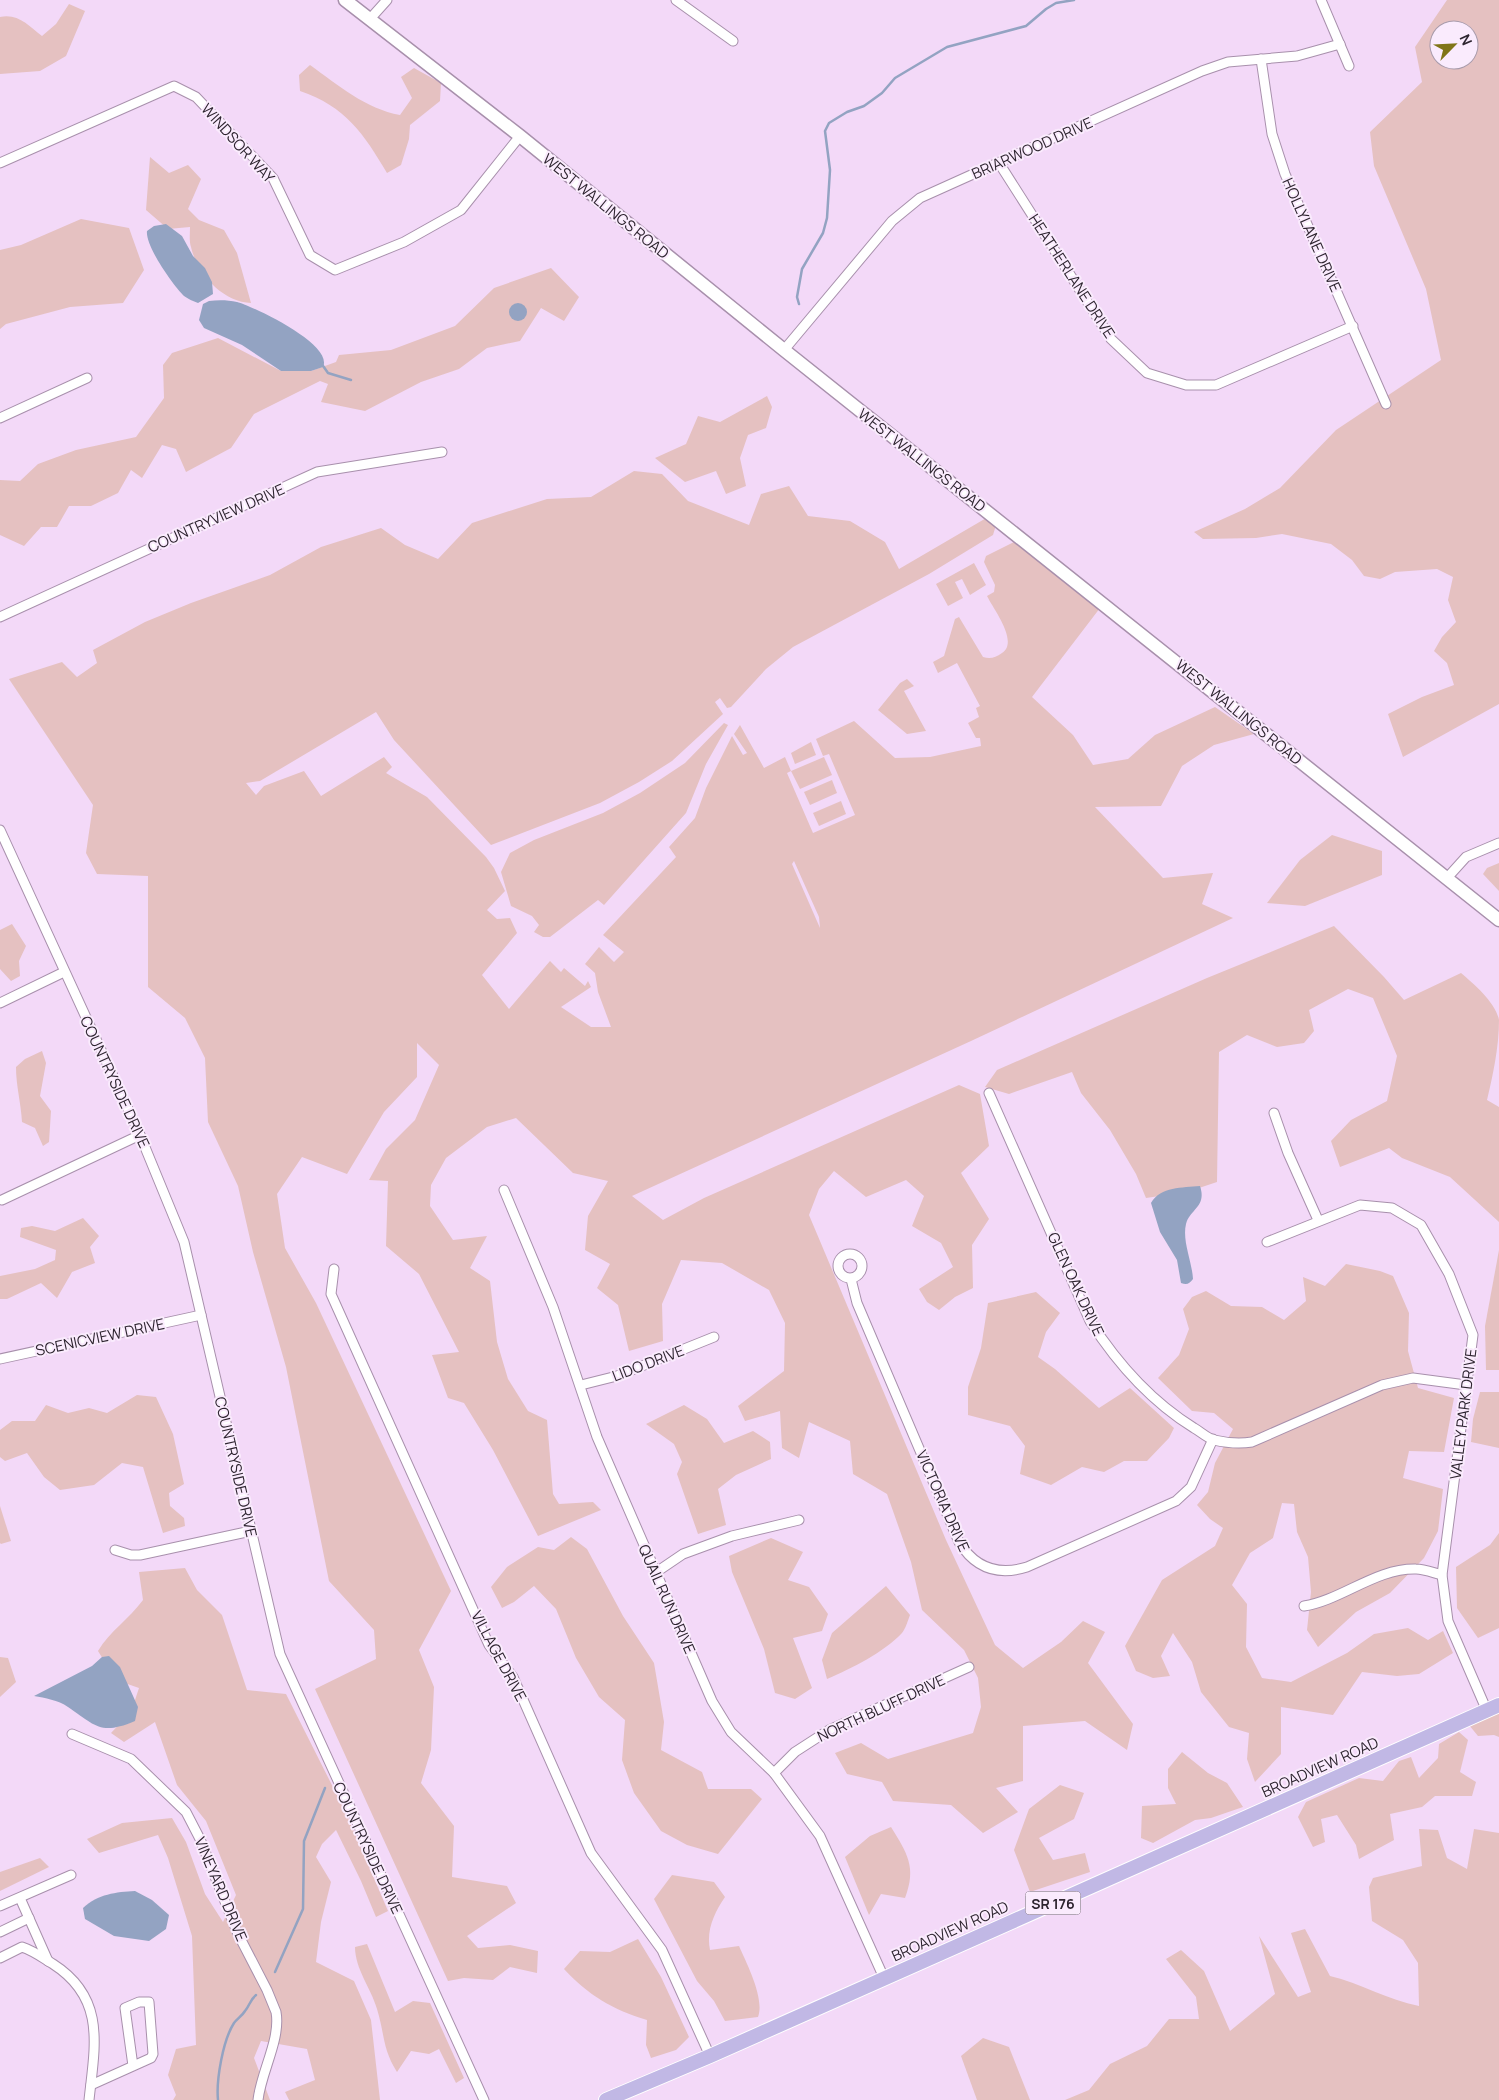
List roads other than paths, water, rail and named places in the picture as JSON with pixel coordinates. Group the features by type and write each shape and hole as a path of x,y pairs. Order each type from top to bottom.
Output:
{"main road":[{"name":"BROADVIEW ROAD","path":"606,2100 710,2056 1493,1708"}],"street":[{"name":"WEST WALLINGS ROAD","path":"345,0 520,136 784,350 1499,920"},
{"path":"369,20 387,0"},
{"path":"676,0 733,41"},
{"path":"1321,0 1349,66"},
{"name":"BRIARWOOD DRIVE","path":"784,350 892,220 920,198 1202,71 1228,62 1297,56 1340,44"},
{"name":"HOLLYLANE DRIVE","path":"1261,59 1272,134 1285,174 1386,404"},
{"name":"WINDSOR WAY","path":"0,164 174,86 196,97 235,135 273,178 310,255 335,270 404,242 461,210 520,136"},
{"name":"HEATHERLANE DRIVE","path":"1000,163 1111,339 1147,373 1186,385 1216,385 1353,326"},
{"path":"0,418 87,378"},
{"name":"COUNTRYVIEW DRIVE","path":"0,616 317,472 442,452"},
{"name":"COUNTRYSIDE DRIVE","path":"0,830 140,1135 184,1242 280,1654 484,2100"},
{"path":"1447,878 1466,857 1499,842"},
{"path":"0,1003 64,972"},
{"name":"GLEN OAK DRIVE","path":"989,1093 1090,1321 1106,1346 1161,1406 1213,1439 1238,1444 1252,1442 1382,1385 1414,1378 1466,1385"},
{"path":"1274,1114 1288,1153 1318,1220"},
{"path":"2,1200 140,1135"},
{"name":"QUAIL RUN DRIVE","path":"504,1190 553,1307 581,1385 597,1437 712,1701 731,1732 774,1773 820,1836 884,1978"},
{"name":"VALLEY PARK DRIVE","path":"1268,1242 1318,1220 1360,1205 1392,1208 1421,1225 1449,1274 1473,1335 1442,1575 1448,1621 1493,1708"},
{"name":"VILLAGE DRIVE","path":"334,1268 331,1294 489,1644 513,1677 591,1853 662,1950 710,2056"},
{"name":"VICTORIA DRIVE","path":"851,1279 857,1303 959,1542 968,1557 986,1568 1011,1572 1027,1567 1176,1501 1183,1496 1195,1480 1213,1439"},
{"name":"SCENICVIEW DRIVE","path":"0,1359 201,1315"},
{"name":"LIDO DRIVE","path":"581,1385 618,1376 714,1337"},
{"path":"655,1572 691,1551 732,1536 798,1520"},
{"path":"115,1550 131,1556 140,1555 252,1531"},
{"path":"1304,1606 1321,1603 1385,1575 1416,1569 1442,1575"},
{"name":"NORTH BLUFF DRIVE","path":"774,1773 795,1752 829,1730 969,1667"},
{"name":"VINEYARD DRIVE","path":"72,1734 132,1759 170,1794 186,1812 195,1827 222,1897 276,2012 278,2022 276,2034 264,2068 258,2100"},
{"path":"0,1906 71,1876"},
{"path":"20,1898 48,1961"},
{"path":"0,1932 29,1918"},
{"path":"0,1958 22,1947 48,1961 80,1986 89,2004 94,2023 89,2100"},
{"path":"91,2085 151,2058 153,2054 149,2002 139,2002 125,2008 133,2066"}],"water":[{"path":"166,224 182,236 193,256 205,268 212,282 213,294 198,303 179,291 150,246 147,231 154,226"},
{"path":"209,301 237,302 260,311 291,328 317,348 323,358 323,367 311,371 281,371 242,345 204,328 199,320 203,304"},
{"path":"518,303 524,306 527,312 524,318 518,321 512,318 509,312 512,306"},
{"path":"1200,1186 1202,1193 1200,1203 1186,1224 1185,1237 1193,1279 1185,1284 1181,1283 1177,1260 1160,1232 1151,1203 1160,1193 1172,1189"},
{"path":"109,1656 120,1667 138,1707 135,1721 114,1728 106,1728 92,1723 60,1703 34,1696 92,1666 102,1657"},
{"path":"135,1891 152,1900 169,1915 166,1929 149,1941 114,1936 85,1919 83,1908 89,1903 114,1893"}],"waterway":[{"path":"799,304 797,297 802,269 823,233 827,218 830,170 825,131 829,123 847,112 864,106 882,93 895,78 947,47 1026,26 1056,3 1074,0"},
{"path":"321,363 328,373 351,380"},
{"path":"275,1972 303,1909 304,1841 325,1788"},
{"path":"218,2100 219,2071 230,2030 256,1995"}]}
